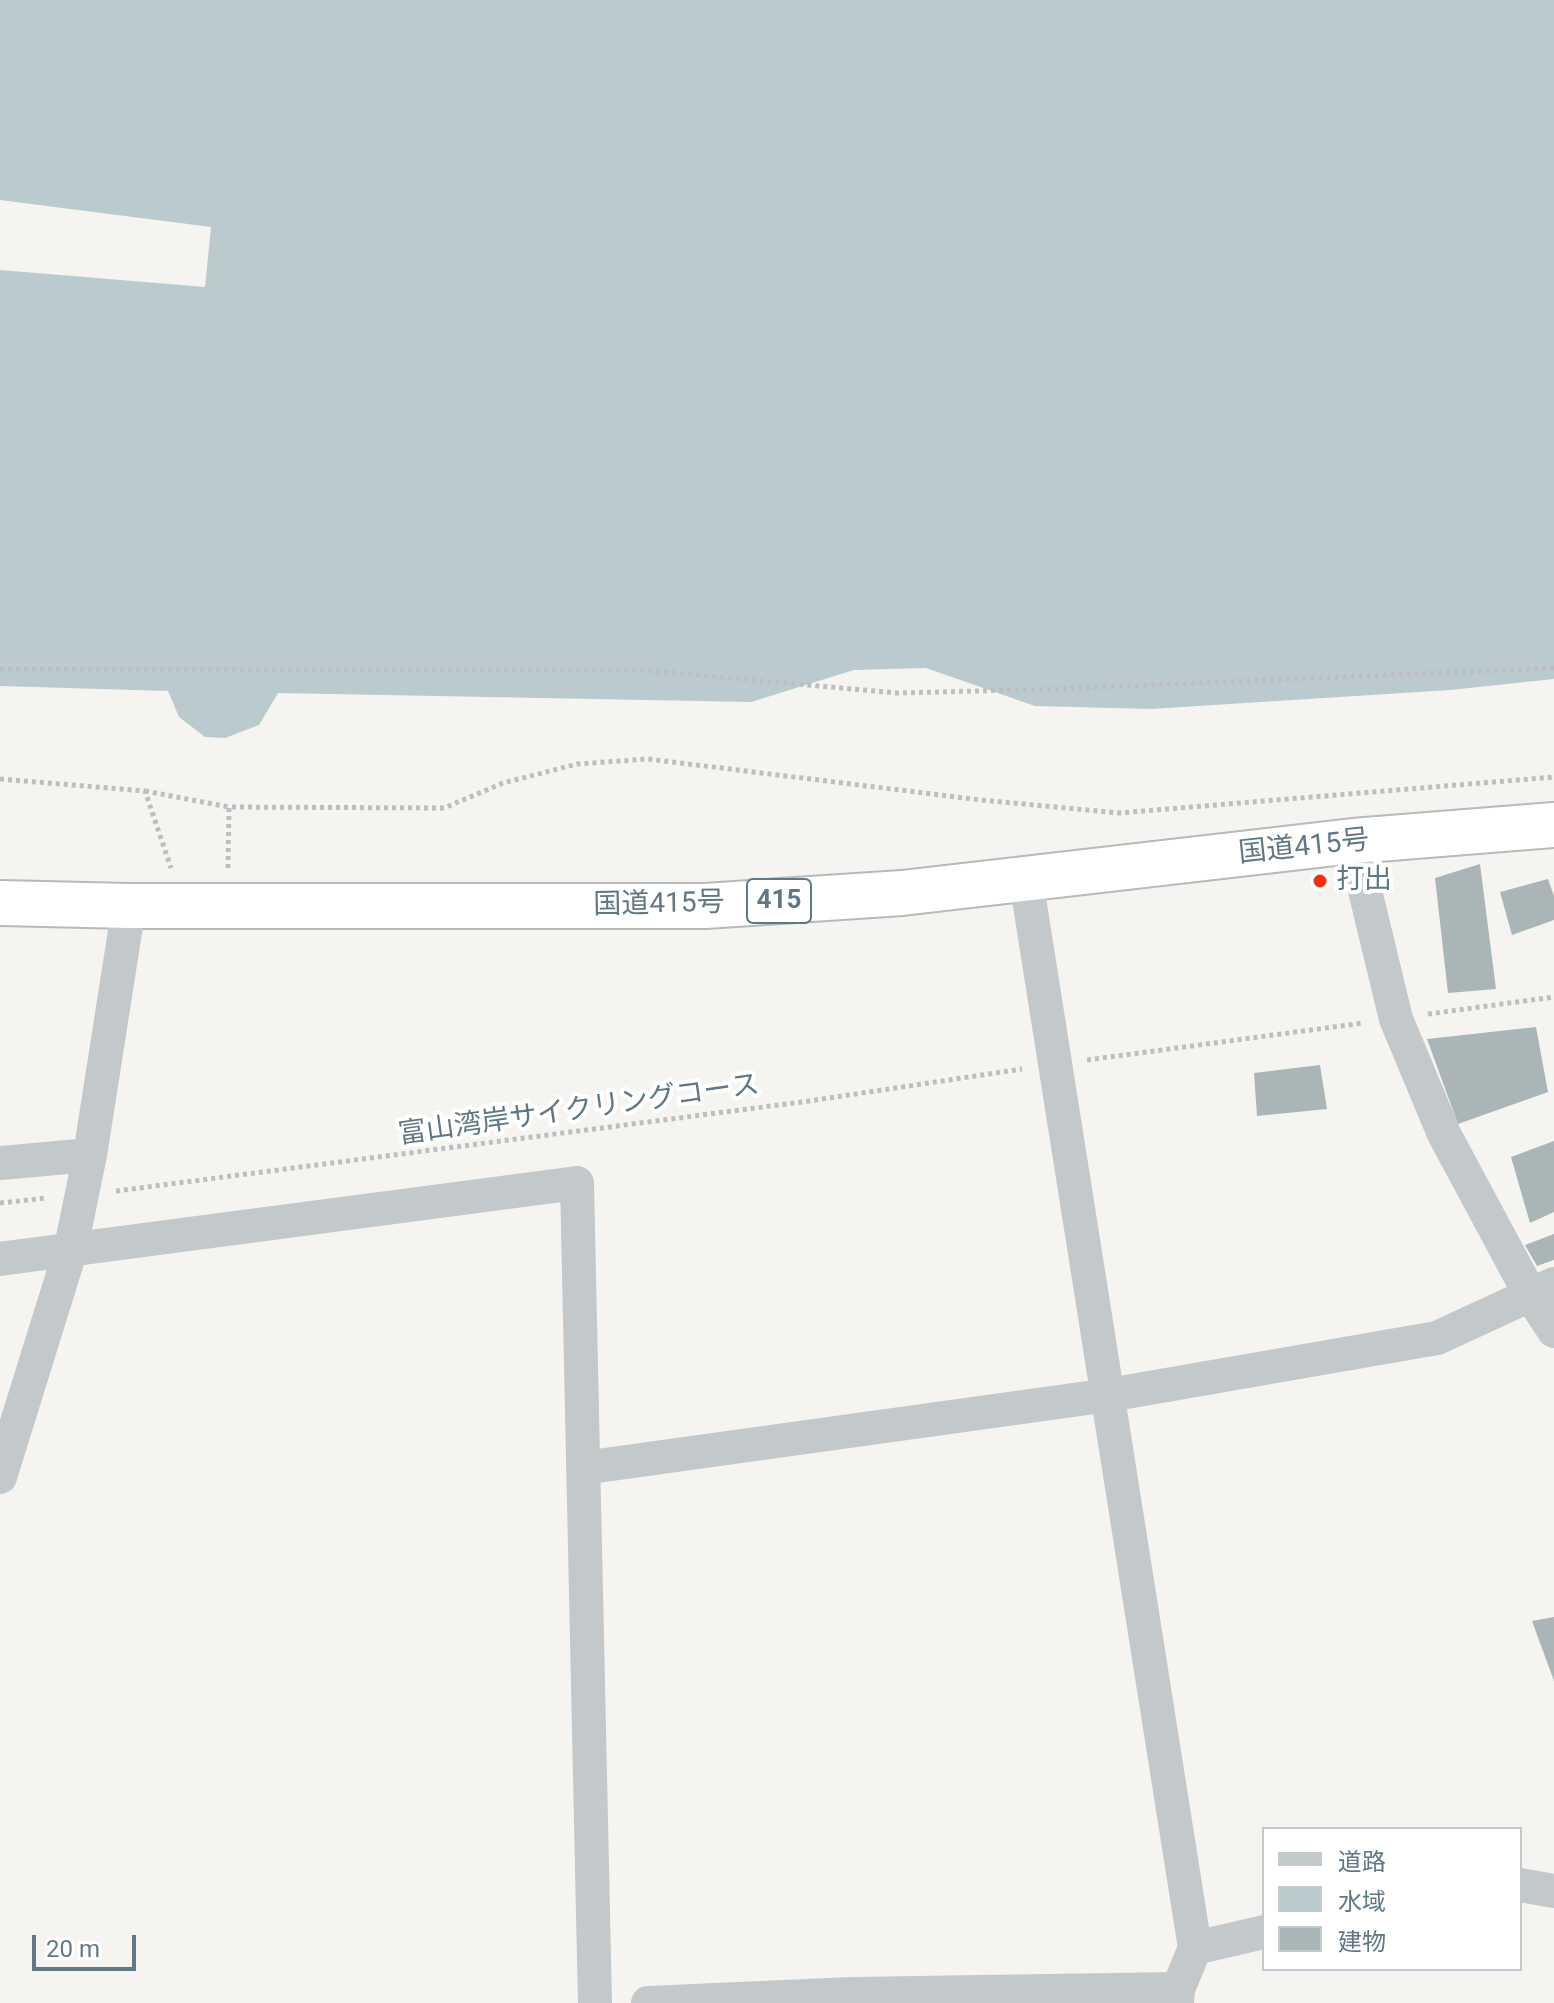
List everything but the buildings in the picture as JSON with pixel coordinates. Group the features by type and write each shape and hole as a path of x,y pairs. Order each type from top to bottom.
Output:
{"highway":[{"name":"国道415号","path":"0,903 129,906 705,906 902,893 1353,841 1554,825"}],"street":[{"path":"1353,841 1396,1019 1444,1134 1543,1290 1554,1331"},
{"path":"648,2003 852,1994 1178,1996 1195,1948 1026,880"},
{"path":"0,1477 70,1252 90,1155 129,906"},
{"path":"0,1163 90,1155"},
{"path":"0,1259 577,1183 595,2003"},
{"path":"583,1468 1109,1395 1437,1338 1543,1290"},
{"path":"1522,1885 1554,1891"},
{"path":"1195,1948 1262,1932"}],"path":[{"path":"0,669 640,670 897,693 1071,689 1554,668"},
{"path":"0,779 145,791 229,807 444,808 503,783 577,764 648,759 981,800 1119,813 1554,777"},
{"path":"145,791 184,906"},
{"path":"228,905 229,807"},
{"path":"1413,1017 1554,997"},
{"path":"1076,1061 1365,1023"},
{"name":"富山湾岸サイクリングコース","path":"130,1190 787,1104 1032,1067"},
{"path":"0,1203 47,1198"}],"water":[{"path":"0,0 1554,0 1554,679 1450,690 1151,709 1035,706 926,668 854,670 751,702 278,693 259,725 225,738 205,737 179,717 168,691 0,686"}],"pier":[{"path":"0,200 211,227 205,287 0,270"}],"place":[{"name":"打出","path":"1320,881"}]}
